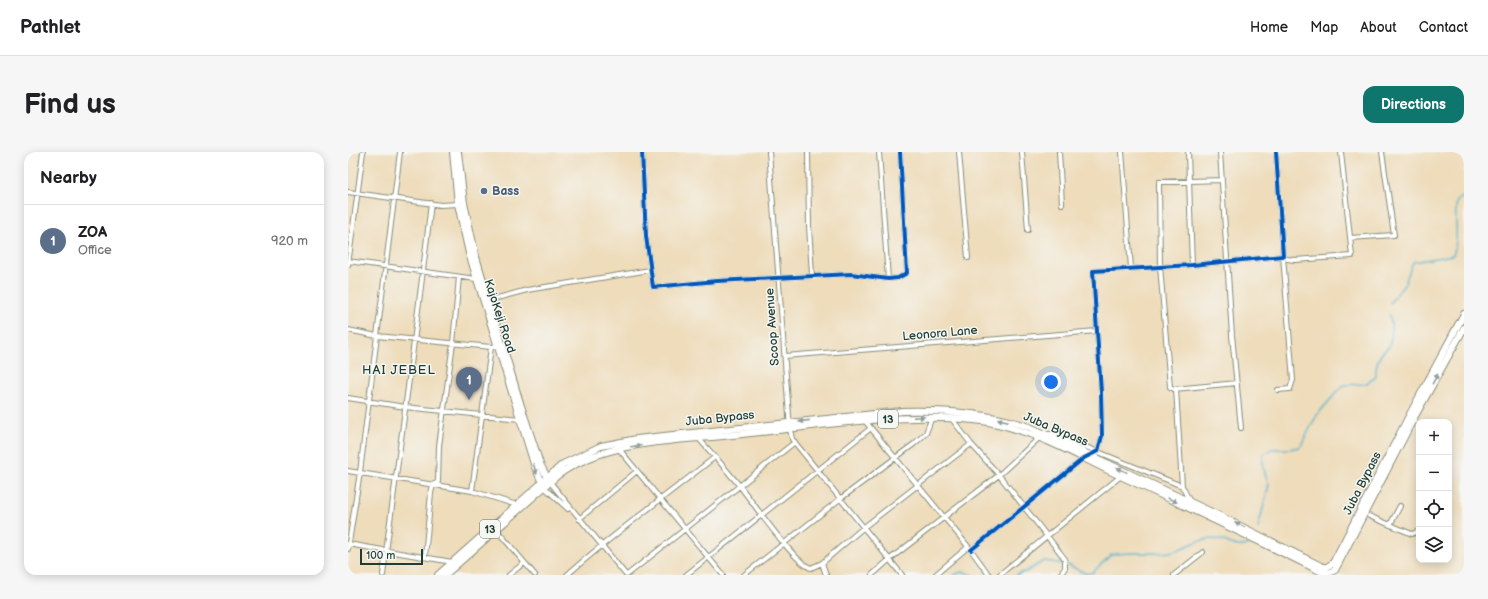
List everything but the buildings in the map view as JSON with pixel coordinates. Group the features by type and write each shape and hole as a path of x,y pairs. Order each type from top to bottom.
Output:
{"main road":[{"name":"KajoKeji Road","path":"453,152 458,204 476,279 542,485"},
{"name":"KajoKeji Road","path":"458,152 460,177 468,224 521,406 540,464 548,480"},
{"name":"Juba Bypass","path":"1328,572 1327,567 1333,563 1410,414 1464,314"},
{"name":"Juba Bypass","path":"1328,572 1343,555 1415,416 1464,328"},
{"name":"Juba Bypass","path":"548,480 570,460 608,444 659,436 790,422 903,411 944,411 996,418 1020,424 1121,476 1328,572"},
{"name":"Juba Bypass","path":"548,480 582,460 619,449 865,421 932,417 952,418 990,423 1041,436 1090,455 1190,502 1328,572"},
{"path":"542,485 548,480"},
{"name":"13","path":"442,574 452,562 494,528 517,505 542,485"},
{"name":"13","path":"442,574 542,485"},
{"path":"1339,575 1343,555"}],"street":[{"path":"348,265 363,152"},
{"path":"400,152 360,472 348,546 386,550 452,562"},
{"path":"642,152 646,236 653,287 812,275 851,274 888,279 898,278 907,273 900,152"},
{"name":"Scoop Avenue","path":"769,152 790,429"},
{"path":"808,152 809,226 812,275"},
{"path":"879,152 888,279"},
{"path":"959,152 968,258"},
{"path":"1022,152 1028,230"},
{"path":"1059,152 1062,204"},
{"path":"1122,152 1132,268"},
{"path":"1188,152 1192,265"},
{"path":"1220,152 1232,335 1241,428"},
{"path":"1276,152 1293,380 1290,389 1278,390"},
{"path":"935,575 1024,507 1084,458 1098,451 1102,436 1093,271 1192,265 1228,260 1283,256 1288,259 1295,260 1352,256 1341,152"},
{"path":"1350,238 1394,235 1382,152"},
{"path":"1222,180 1159,182 1160,266 1170,387 1176,389 1237,383"},
{"path":"348,192 431,203 458,204"},
{"path":"383,575 431,203"},
{"path":"348,261 476,279"},
{"path":"490,300 527,290 650,270"},
{"path":"433,485 438,482 439,446 453,343 459,277"},
{"path":"348,330 377,336 414,340 491,347 498,346"},
{"name":"Leonora Lane","path":"785,356 1097,331"},
{"path":"472,491 491,347"},
{"path":"1176,389 1182,486 1190,502"},
{"path":"348,398 405,407 520,419"},
{"path":"744,575 840,499 896,458 926,433 932,417"},
{"path":"952,418 971,444 999,475 1065,559 1065,568 1060,575"},
{"path":"865,421 945,517 989,575"},
{"path":"686,575 871,428"},
{"path":"790,429 795,442 902,575"},
{"path":"872,575 890,559 999,475 1041,436 1054,434 1182,486"},
{"path":"699,439 739,485 784,543 808,568 815,567 822,563 864,527 919,486 971,444"},
{"path":"542,485 579,519 627,575 795,442"},
{"path":"619,449 709,556 723,575"},
{"path":"567,575 601,545 661,500 715,456"},
{"path":"348,471 472,491 517,505"},
{"path":"579,519 637,471"},
{"path":"999,575 1121,476"},
{"path":"548,480 576,516"},
{"path":"425,557 433,485"},
{"path":"1390,525 1400,506"},
{"path":"1370,516 1412,534 1416,532"},
{"path":"494,528 535,575"},
{"path":"1175,575 1203,552"},
{"path":"509,575 524,563"},
{"path":"822,563 826,575"}],"waterway":[{"path":"1390,303 1405,283 1413,262 1453,255 1456,242 1457,201 1464,196"},
{"path":"1258,528 1269,485 1263,467 1263,455 1271,449 1289,449 1300,447 1317,415 1343,385 1365,384 1376,377 1378,360 1382,353 1389,347 1390,343 1392,327 1389,315"},
{"path":"1016,575 1027,571 1044,561 1066,564 1087,574 1093,572 1111,555 1126,553 1170,552 1208,539 1219,540 1240,546 1249,544"},
{"path":"954,575 962,572 973,575"}],"cycle path":[{"path":"642,152 646,236 653,287 717,281 851,274 888,279 898,278 907,273 900,152"},
{"path":"971,550 1084,458 1098,451 1102,436 1101,392 1093,271 1192,265 1283,256 1276,152"}],"place":[{"name":"Bass","path":"484,191"},
{"name":"ZOA","path":"469,400"}],"district":[{"name":"HAI JEBEL","path":"399,369"}]}
